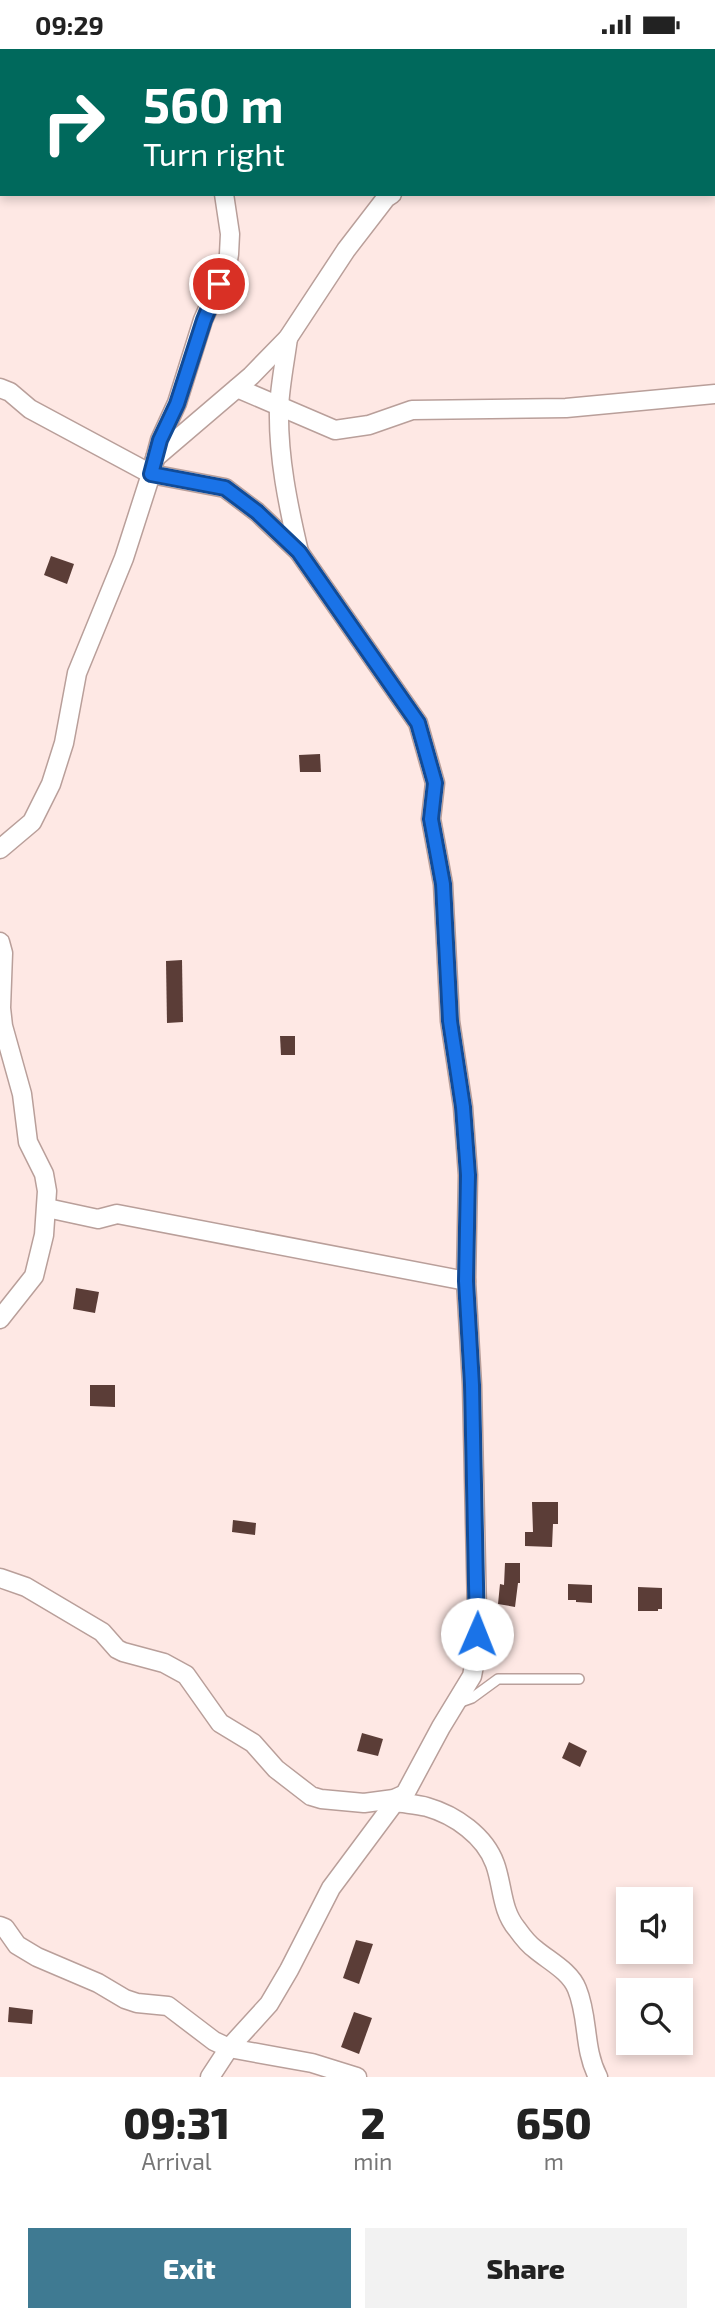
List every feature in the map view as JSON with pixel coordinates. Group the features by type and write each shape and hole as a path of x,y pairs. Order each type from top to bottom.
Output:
{"street":[{"path":"0,849 32,822 51,784 64,743 77,673 124,558 160,440 177,404 204,320 227,266 230,234 224,196"},
{"path":"153,466 288,338 346,250 389,196"},
{"path":"288,338 279,405 279,445 286,498 299,552"},
{"path":"0,388 10,392 30,409 153,466 225,488 257,512 299,552 418,723 435,783 431,819 443,884 450,1021 463,1107 468,1175 466,1281 472,1385 476,1655 472,1676 440,1727 405,1794 395,1801 331,1888 269,2004 229,2048 210,2077"},
{"path":"237,388 335,430 369,425 412,410 566,408 715,394"},
{"path":"0,942 3,953 3,1026 22,1094 28,1142 44,1174 47,1209 34,1276 0,1319"},
{"path":"47,1209 98,1219 117,1214 466,1281"},
{"path":"0,1578 26,1587 102,1632 117,1649 164,1663 186,1675 219,1723 253,1743 276,1769 311,1796 364,1803 395,1801 428,1807 466,1827 486,1846 495,1864 506,1911 514,1926 531,1947 566,1973 577,1987 590,2060 598,2077"},
{"path":"0,1926 5,1928 17,1945 37,1957 98,1983 125,1999 167,2006 214,2041 229,2048 312,2063 357,2077"}],"lane":[{"path":"456,1704 472,1697 498,1679 579,1679"}],"building":[{"path":"51,556 74,564 67,584 44,575"},
{"path":"320,754 321,772 300,772 299,755"},
{"path":"182,960 183,1022 167,1023 166,961"},
{"path":"280,1036 295,1036 295,1055 281,1055"},
{"path":"76,1288 99,1292 95,1313 73,1309"},
{"path":"90,1385 115,1385 115,1407 90,1406"},
{"path":"532,1502 558,1502 558,1524 553,1524 552,1547 525,1546 525,1532 533,1532"},
{"path":"233,1520 256,1523 255,1535 232,1532"},
{"path":"505,1563 520,1563 520,1583 515,1607 498,1604 500,1584 504,1585"},
{"path":"568,1584 592,1585 592,1603 568,1600"},
{"path":"638,1587 662,1588 662,1609 638,1611"},
{"path":"362,1733 383,1739 378,1756 357,1751"},
{"path":"569,1742 587,1751 580,1767 562,1758"},
{"path":"356,1940 373,1944 359,1984 343,1978"},
{"path":"9,2007 33,2010 32,2024 8,2022"},
{"path":"354,2012 372,2018 359,2054 341,2047"}],"route":[{"path":"219,284 204,320 177,404 160,440 151,474 225,488 257,512 299,552 418,723 435,783 431,819 443,884 450,1021 463,1107 468,1175 466,1281 472,1385 477,1634"}]}
